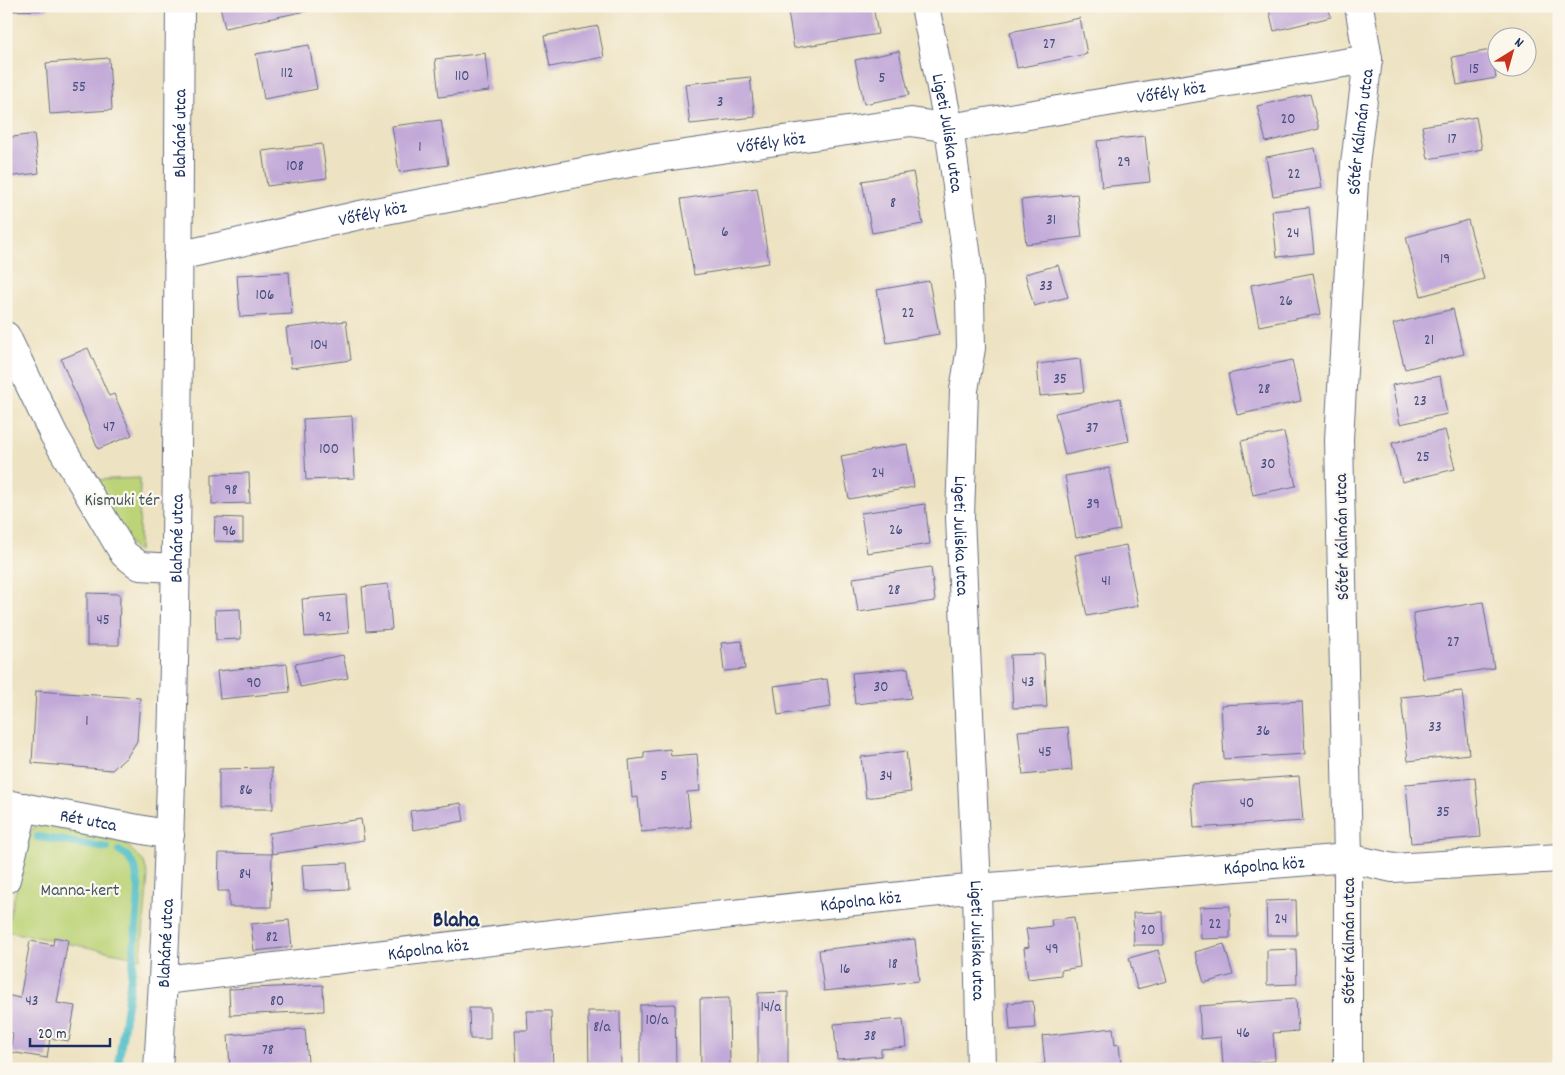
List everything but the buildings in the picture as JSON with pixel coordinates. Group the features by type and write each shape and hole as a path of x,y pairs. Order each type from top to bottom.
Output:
{"street":[{"name":"Blaháné utca","path":"158,1069 170,836 175,661 174,568 180,6"},
{"name":"Ligeti Juliska utca","path":"925,6 948,128 967,258 970,299 971,348 964,390 960,518 977,888 981,1069"},
{"name":"Sőtér Kálmán utca","path":"1348,1069 1348,858 1339,439 1356,164 1368,59 1359,6"},
{"name":"Vőfély köz","path":"178,256 360,216 650,160 911,122 948,128 1368,59"},
{"path":"6,336 54,435 124,554 140,566 174,568"},
{"path":"6,879 14,805"},
{"name":"Rét utca","path":"14,805 170,836"},
{"name":"Kápolna köz","path":"164,980 629,925 977,888 1348,858 1393,868 1559,858"}],"green space":[{"name":"Kismuki tér","path":"140,478 139,551 134,549 90,480"},
{"name":"Manna-kert","path":"50,825 125,843 144,862 148,876 141,958 6,931 30,832 34,827"}],"waterway":[{"path":"6,668 6,695"},
{"path":"38,837 107,848"},
{"path":"119,851 128,857 135,867 139,890 133,964 119,1059"}],"district":[{"name":"Blaha","path":"456,918"}]}
